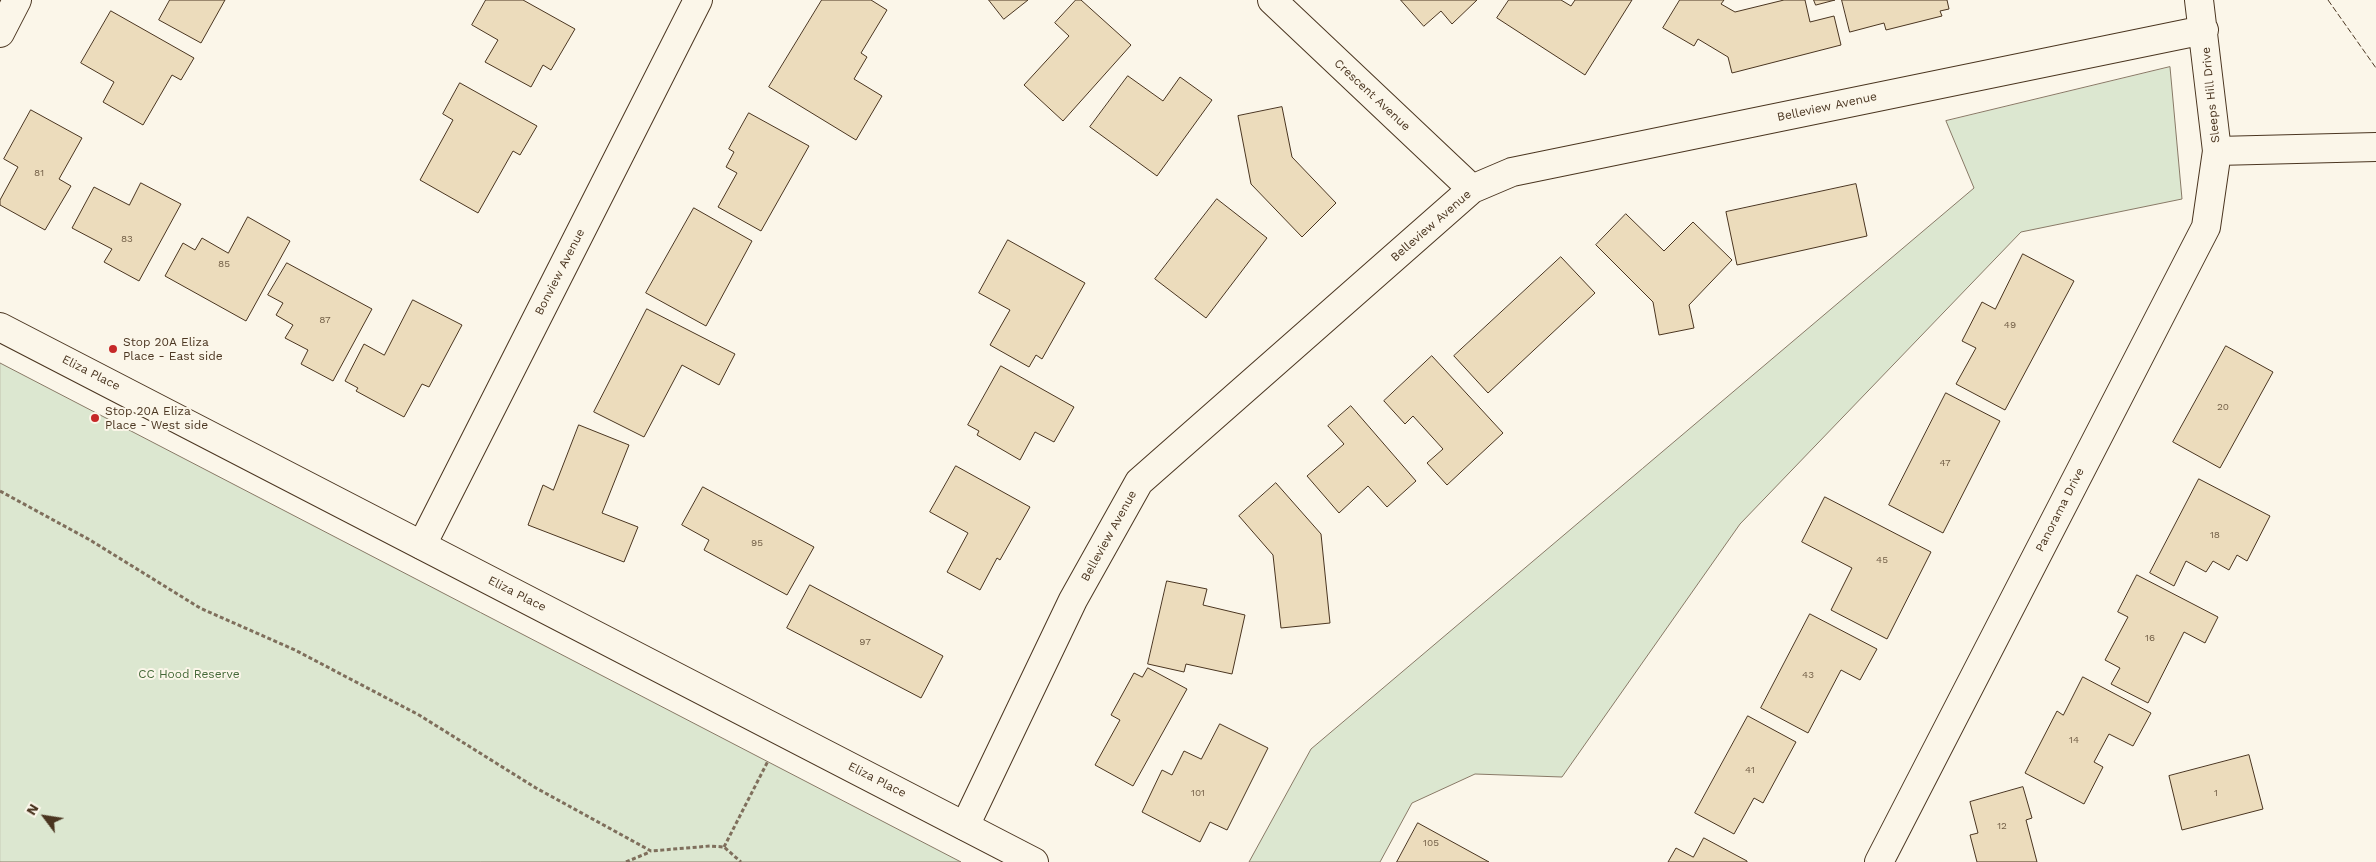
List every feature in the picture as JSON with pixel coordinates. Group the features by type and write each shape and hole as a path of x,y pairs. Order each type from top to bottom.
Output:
{"street":[{"path":"0,33 17,0"},
{"name":"Bonview Avenue","path":"422,545 698,0"},
{"name":"Crescent Avenue","path":"1272,0 1472,189"},
{"name":"Sleeps Hill Drive","path":"2199,0 2217,151 2376,147"},
{"name":"Belleview Avenue","path":"965,826 1073,600 1139,482 1472,189 1512,172 2204,30"},
{"name":"Panorama Drive","path":"1879,862 2206,227 2217,151"},
{"name":"Eliza Place","path":"0,326 1034,862"}],"path":[{"path":"0,491 90,540 200,608 295,650 419,714 536,788 651,851"},
{"path":"724,847 784,732"},
{"path":"626,862 651,851 710,846 724,847 742,862"}],"green space":[{"path":"2170,67 2182,199 2021,232 1740,524 1562,777 1475,774 1412,803 1380,862 1249,862 1311,749 1974,188 1946,121"},
{"name":"CC Hood Reserve","path":"0,363 961,862 0,862"}],"building":[{"path":"170,0 225,0 201,43 159,20"},
{"path":"486,0 523,0 575,29 551,70 543,65 531,87 485,62 498,40 472,25"},
{"path":"822,0 871,0 887,10 861,53 867,57 854,79 882,96 856,140 769,87"},
{"path":"989,0 1028,0 1004,19"},
{"path":"1076,0 1081,0 1131,45 1063,121 1024,85 1069,36 1055,23"},
{"path":"1401,0 1477,0 1452,24 1441,11 1424,26"},
{"path":"1509,0 1561,0 1571,6 1575,0 1632,0 1585,75 1497,18"},
{"path":"1680,0 1724,0 1721,4 1735,12 1784,0 1805,0 1810,22 1834,16 1841,45 1732,73 1728,57 1698,39 1694,46 1663,28"},
{"path":"1814,0 1835,0 1816,5"},
{"path":"1842,0 1947,0 1949,9 1940,11 1942,16 1886,30 1884,23 1850,32"},
{"path":"111,11 194,58 181,80 172,75 143,125 103,102 114,82 81,63"},
{"path":"1128,76 1163,101 1180,77 1212,100 1157,176 1090,127"},
{"path":"460,83 537,126 520,155 513,151 478,213 420,180 453,120 443,114"},
{"path":"1282,107 1292,157 1336,203 1302,237 1251,184 1238,116"},
{"path":"31,110 82,138 59,179 71,186 45,230 0,205 0,200 18,167 4,159"},
{"path":"749,113 809,146 761,231 718,207 737,173 726,167 734,152 729,149"},
{"path":"141,183 181,204 139,281 104,262 112,249 72,228 94,187 129,205"},
{"path":"1856,184 1867,236 1737,265 1726,212"},
{"path":"1217,199 1267,238 1206,318 1155,279"},
{"path":"694,208 752,241 706,326 646,293"},
{"path":"1626,214 1664,251 1693,222 1732,260 1689,305 1694,328 1659,335 1653,302 1596,245"},
{"path":"248,217 290,241 246,321 165,276 183,243 195,250 202,238 228,253"},
{"path":"1008,240 1085,283 1042,359 1036,355 1029,367 990,345 1010,310 979,293"},
{"path":"2023,254 2074,281 2005,410 1956,384 1976,348 1962,341 1982,302 1995,309"},
{"path":"1561,257 1595,293 1488,393 1454,356"},
{"path":"287,263 372,309 333,381 301,364 308,350 285,338 293,325 276,315 283,303 268,295"},
{"path":"413,300 462,325 429,387 422,384 404,417 356,391 358,388 345,381 364,344 384,355"},
{"path":"647,309 735,354 719,385 682,365 644,437 594,412"},
{"path":"2226,346 2273,372 2220,468 2173,442"},
{"path":"1432,356 1503,433 1447,485 1427,463 1443,449 1413,416 1405,424 1384,401"},
{"path":"1001,366 1074,407 1054,442 1035,432 1020,460 977,435 979,431 968,425"},
{"path":"1946,393 2000,421 1943,533 1889,505"},
{"path":"1351,406 1416,481 1387,507 1368,486 1339,513 1307,476 1344,444 1328,426"},
{"path":"579,425 629,445 602,513 638,527 624,562 528,525 543,485 553,490"},
{"path":"956,466 1030,507 1000,560 997,558 980,590 947,572 968,533 930,512"},
{"path":"2199,479 2270,516 2247,561 2237,555 2229,570 2213,561 2206,572 2186,561 2174,586 2150,573"},
{"path":"1276,483 1321,534 1330,623 1281,628 1273,555 1239,516"},
{"path":"703,487 814,547 787,595 704,550 709,540 682,525"},
{"path":"1825,497 1931,552 1887,639 1831,610 1852,568 1802,542"},
{"path":"2137,575 2218,617 2205,643 2184,632 2148,703 2111,684 2120,668 2105,660 2128,617 2118,612"},
{"path":"1167,581 1207,589 1203,605 1245,615 1232,674 1186,664 1184,672 1148,664"},
{"path":"810,585 943,656 921,698 787,628"},
{"path":"1810,614 1877,649 1860,680 1841,670 1808,733 1761,708"},
{"path":"1148,668 1187,689 1133,786 1095,765 1120,720 1111,715 1134,673 1142,677"},
{"path":"2083,677 2151,713 2133,746 2109,734 2094,762 2103,767 2084,804 2025,773 2057,711 2063,715"},
{"path":"1748,716 1796,742 1763,803 1754,798 1734,834 1695,813"},
{"path":"1220,724 1268,748 1227,830 1210,822 1200,842 1142,812 1162,770 1172,775 1184,751 1201,759"},
{"path":"2249,755 2263,809 2182,830 2169,776"},
{"path":"2023,787 2032,818 2026,820 2037,862 1977,862 1970,835 1978,833 1970,802"},
{"path":"1418,823 1489,862 1397,862"},
{"path":"1704,838 1747,862 1668,862 1676,848 1693,857"}],"fence":[{"path":"2328,0 2376,68"}],"place":[{"name":"Stop 20A Eliza Place - East side","path":"113,349"},
{"name":"Stop 20A Eliza Place - West side","path":"95,418"}]}
